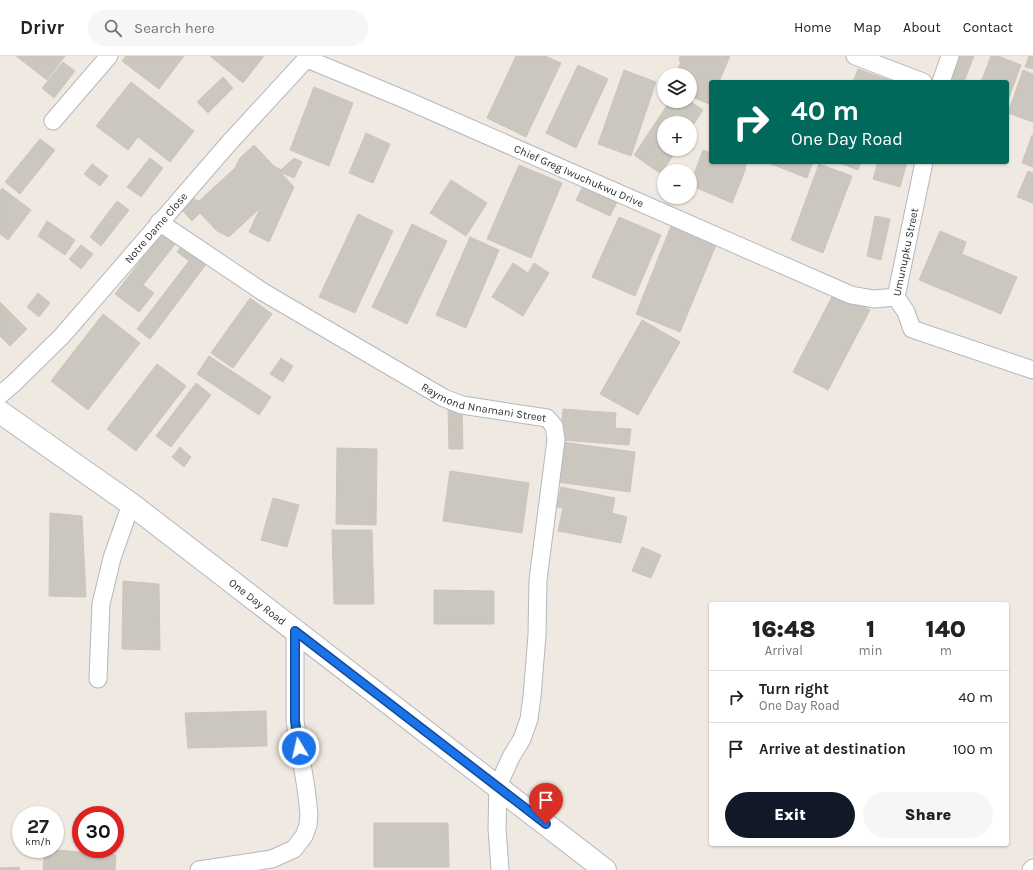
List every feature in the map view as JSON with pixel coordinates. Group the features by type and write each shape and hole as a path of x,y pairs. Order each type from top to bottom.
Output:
{"main road":[{"name":"One Day Road","path":"0,412 131,504 605,870"}],"street":[{"path":"53,121 109,56"},
{"path":"855,56 918,80"},
{"path":"942,80 950,56"},
{"name":"Notre Dame Close","path":"0,395 62,336 229,142 308,57"},
{"name":"Chief Greg Iwuchukwu Drive","path":"308,57 851,295"},
{"name":"Umunupku Street","path":"851,295 874,299 896,297 924,164"},
{"name":"Raymond Nnamani Street","path":"159,222 263,292 444,398 462,405 547,418 554,426 556,440 538,580 537,635 529,719 522,739 511,757 498,786"},
{"path":"896,297 906,312 912,329 1033,370"},
{"path":"98,679 101,604 112,558 131,504"},
{"path":"199,870 272,859 294,850 304,836 308,825 309,814 295,721 295,631"},
{"path":"498,786 497,828 500,870"}],"building":[{"path":"16,56 65,56 47,80"},
{"path":"126,56 184,56 159,89 122,61"},
{"path":"210,56 264,56 243,83"},
{"path":"516,56 545,56 561,63 526,137 487,118"},
{"path":"680,56 730,56 720,80 709,80 709,104 697,99 697,68 678,68 681,62 679,61"},
{"path":"958,56 974,56 965,80 949,80"},
{"path":"991,56 998,56 1021,65 1009,98 1009,80 982,80"},
{"path":"1029,56 1033,56 1033,69 1025,67"},
{"path":"63,62 75,71 54,98 42,88"},
{"path":"578,65 608,79 576,148 546,133"},
{"path":"858,69 889,80 854,80"},
{"path":"624,70 656,82 631,156 598,144"},
{"path":"1023,70 1033,74 1033,122 1009,113"},
{"path":"223,77 233,88 208,113 197,102"},
{"path":"131,82 194,131 170,162 138,137 128,150 96,126"},
{"path":"314,87 353,103 329,166 290,150"},
{"path":"697,106 703,110 697,119 697,116 660,116 665,108 697,108"},
{"path":"657,120 657,156 673,156 667,164 657,164 657,171 634,155"},
{"path":"366,133 390,144 373,183 349,173"},
{"path":"1032,135 1033,136 1033,167 1022,163"},
{"path":"40,139 55,150 20,194 5,182"},
{"path":"254,145 274,166 281,170 294,158 302,162 294,178 280,172 294,187 269,242 249,232 260,208 229,237 217,231 200,213 192,221 181,209 192,198 199,201 235,168 240,158"},
{"path":"703,150 709,152 709,164 737,164 746,168 732,203 697,188 697,166"},
{"path":"150,158 163,168 141,197 127,187"},
{"path":"92,164 108,176 100,186 84,174"},
{"path":"740,164 747,164 745,167"},
{"path":"771,164 812,164 807,178"},
{"path":"819,164 852,176 823,253 791,240"},
{"path":"842,164 860,164 858,170"},
{"path":"877,164 906,164 900,187 873,179"},
{"path":"519,165 562,183 531,258 487,239"},
{"path":"1028,171 1033,173 1033,203 1017,197"},
{"path":"451,180 487,203 466,236 430,213"},
{"path":"586,180 620,196 610,216 576,200"},
{"path":"2,188 31,210 8,240 0,234 0,191"},
{"path":"117,201 129,210 101,246 90,237"},
{"path":"358,214 393,231 355,313 319,297"},
{"path":"875,216 890,219 881,260 867,256"},
{"path":"619,217 661,235 635,296 592,277"},
{"path":"47,221 75,240 65,255 38,236"},
{"path":"412,224 447,241 407,324 372,307"},
{"path":"671,226 716,245 680,332 636,314"},
{"path":"940,231 966,242 962,254 1017,277 1001,314 919,280"},
{"path":"162,233 176,243 143,285 154,293 139,312 115,294"},
{"path":"470,237 499,250 466,328 436,315"},
{"path":"186,240 210,259 150,339 137,329 189,261 177,252"},
{"path":"81,245 93,254 81,269 69,259"},
{"path":"513,263 528,273 534,263 549,273 523,316 492,297"},
{"path":"835,291 870,310 828,390 793,372"},
{"path":"38,293 50,303 39,317 27,307"},
{"path":"250,298 272,314 233,368 211,353"},
{"path":"0,302 27,329 10,346 0,336"},
{"path":"103,314 140,343 88,410 51,381"},
{"path":"642,320 680,342 638,415 600,394"},
{"path":"209,356 271,397 259,415 197,374"},
{"path":"281,358 293,366 283,382 270,374"},
{"path":"157,364 186,386 136,451 107,429"},
{"path":"196,383 211,395 171,447 156,436"},
{"path":"448,406 462,406 463,449 449,449"},
{"path":"563,409 616,413 615,428 631,429 629,445 560,440"},
{"path":"562,442 635,452 630,492 557,482"},
{"path":"180,447 191,457 184,467 172,457"},
{"path":"337,448 377,449 376,525 336,524"},
{"path":"450,471 529,483 522,533 443,521"},
{"path":"561,487 615,498 612,513 627,517 621,543 558,531 563,508 557,507"},
{"path":"273,498 299,505 287,547 261,540"},
{"path":"50,513 82,516 86,597 49,596"},
{"path":"332,530 372,530 374,604 334,604"},
{"path":"642,547 661,555 651,578 632,571"},
{"path":"123,581 159,584 160,650 122,649"},
{"path":"434,590 494,591 494,624 434,624"},
{"path":"266,711 267,746 188,748 185,713"},
{"path":"374,823 448,823 449,867 374,867"},
{"path":"64,851 72,851 72,858 116,858 115,870 43,870 44,858 64,858"},
{"path":"19,867 20,870 0,870 0,868"}],"route":[{"path":"299,748 295,721 295,631 546,824"}]}
